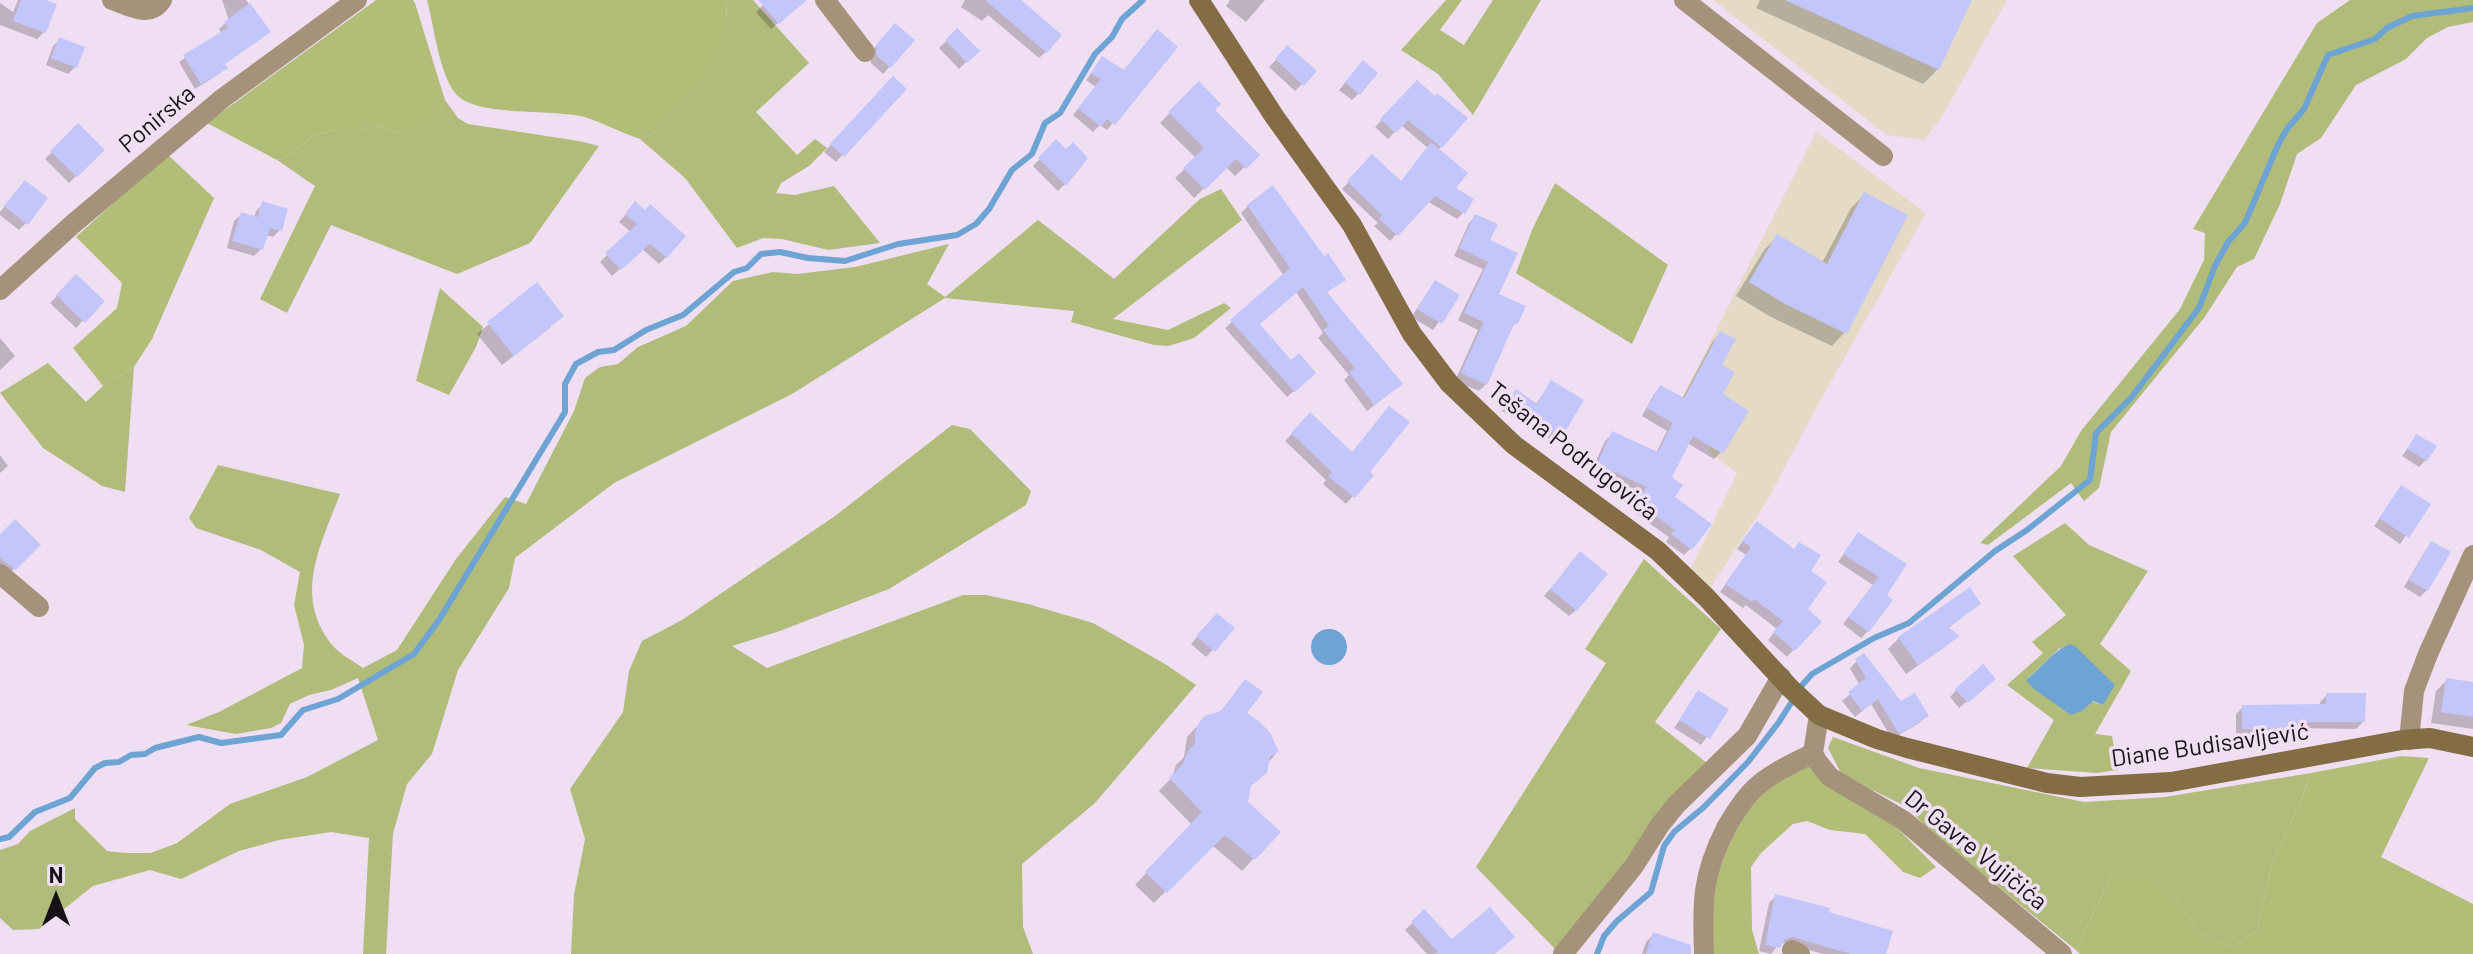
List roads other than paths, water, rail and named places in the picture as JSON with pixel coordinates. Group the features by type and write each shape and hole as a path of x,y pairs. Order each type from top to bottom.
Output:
{"street":[{"path":"112,0 148,12 157,9 162,0"},
{"name":"Ponirska","path":"0,290 144,162 276,57 357,0"},
{"path":"825,0 865,52"},
{"name":"Tešana Podrugovića","path":"1199,0 1274,116 1352,225 1412,334 1449,383 1514,445 1658,551 1812,709"},
{"path":"1684,0 1883,156"},
{"path":"2409,740 2414,691 2473,555"},
{"path":"0,574 39,607"},
{"path":"1563,954 1634,866 1676,805 1747,736 1785,682"},
{"path":"1704,954 1703,911 1711,859 1737,809 1754,789 1813,753 1812,709"},
{"name":"Diane Budisavljević","path":"1812,709 1877,739 1907,748 2047,783 2080,787 2171,782 2409,740 2430,738 2473,747"},
{"name":"Dr Gavre Vujičića","path":"1813,753 1830,777 1903,820 2062,954"}],"water":[{"path":"1329,629 1342,634 1347,647 1342,660 1329,665 1316,660 1311,647 1316,634"},
{"path":"2070,644 2115,685 2103,705 2093,701 2082,711 2071,715 2026,680"}],"waterway":[{"path":"0,839 9,837 35,812 70,798 95,768 105,763 119,762 131,755 145,754 155,748 199,737 221,743 281,735 303,710 338,699 414,654 439,620 565,412 565,384 576,364 598,352 614,350 646,330 683,315 734,272 747,268 761,254 780,252 845,261 898,244 957,235 976,224 989,209 1012,170 1032,154 1045,123 1060,113 1095,54 1112,37 1122,19 1143,0"},
{"path":"1597,954 1604,936 1617,921 1651,892 1664,846 1674,832 1704,807 1748,762 1812,674 1874,638 1909,623 1995,551 2090,480 2096,433 2131,398 2199,308 2215,266 2228,242 2245,223 2277,147 2304,109 2328,55 2375,39 2387,28 2412,16 2473,8"}]}
